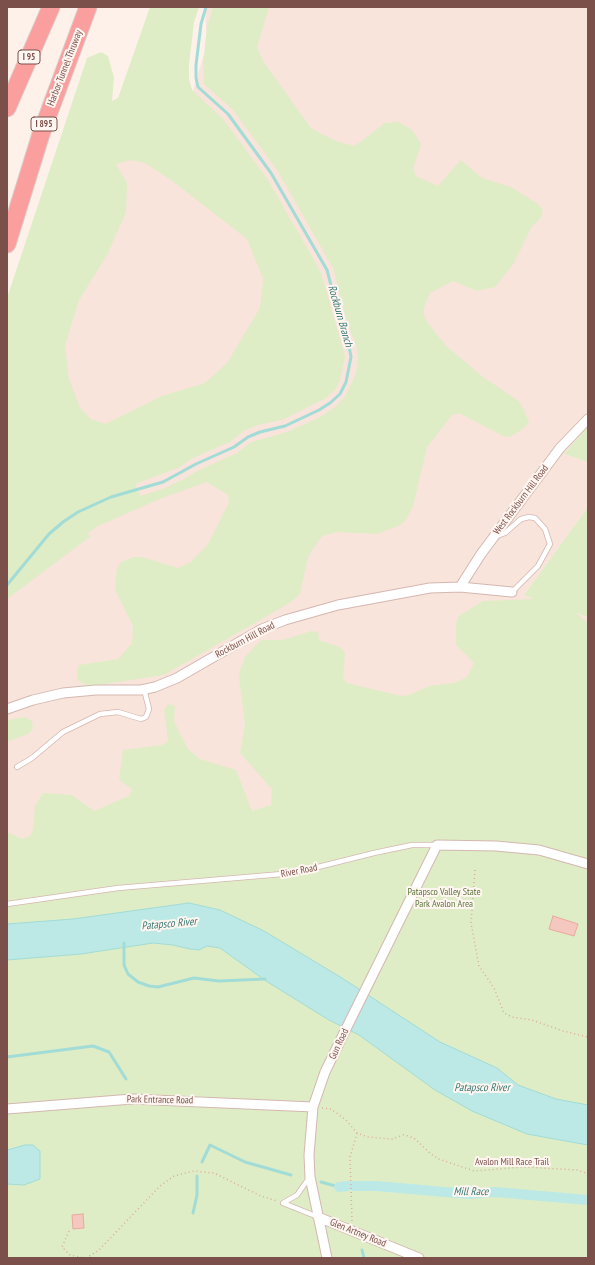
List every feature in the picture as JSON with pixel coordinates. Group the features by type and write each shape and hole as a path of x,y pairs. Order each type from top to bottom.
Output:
{"highway":[{"name":"I 95","path":"7,108 51,7"},
{"name":"Harbor Tunnel Thruway","path":"7,244 41,134 88,7"}],"street":[{"name":"West Rockburn Hill Road","path":"460,587 493,537 560,448 588,419"},
{"name":"Rockburn Hill Road","path":"7,709 33,700 63,693 96,690 144,689 177,678 240,641 285,620 338,605 430,588 460,587 512,592"},
{"name":"River Road","path":"437,845 496,846 539,850 588,864"},
{"name":"Gun Road","path":"327,1258 313,1198 310,1177 309,1155 312,1107 342,1037 437,845"},
{"name":"Park Entrance Road","path":"7,1109 132,1099 312,1107"},
{"name":"Glen Artney Road","path":"318,1217 419,1258"}],"lane":[{"path":"493,537 505,533 521,519 529,517 535,518 545,529 550,544 538,566 512,592"},
{"path":"16,766 32,758 63,732 100,714 118,712 141,719 146,717 149,709 144,689"},
{"name":"River Road","path":"7,904 118,888 294,873 374,853 412,846 437,845"},
{"path":"283,1203 297,1194 310,1177"},
{"path":"283,1203 318,1217"}],"path":[{"path":"474,870 471,923 479,966 494,988 504,1013 512,1017 532,1020 563,1031 588,1037"},
{"path":"312,1107 331,1109 346,1120 357,1133 350,1157 353,1231"},
{"name":"Avalon Mill Race Trail","path":"357,1133 368,1137 392,1139 409,1136 415,1139 431,1154 439,1159 474,1171 523,1167 578,1170 588,1174"},
{"path":"69,1231 62,1247 70,1255 85,1258 98,1251 160,1186 174,1176 194,1171 214,1173 261,1196 283,1203"}],"shaded area":[{"path":"205,7 588,7 588,427 564,454 588,462 588,507 524,595 588,617 588,766 356,768 264,808 227,817 7,859 7,596 90,536 7,487 113,132 189,104 207,44"}],"green space":[{"path":"150,7 199,7 194,23 189,64 189,79 192,90 223,119 266,177 314,260 321,273 345,357 340,380 335,390 326,398 282,420 258,425 244,431 230,442 193,458 178,468 135,484 140,496 165,488 184,479 199,470 237,453 251,442 287,432 322,416 334,408 345,397 356,373 358,357 356,345 346,318 333,268 277,170 233,110 204,84 203,65 207,26 213,7 269,7 257,47 263,61 311,128 338,142 355,146 385,123 399,122 412,130 421,144 413,169 416,176 438,186 461,160 482,178 511,187 538,204 543,210 541,217 531,228 514,263 495,287 477,291 453,281 430,293 424,307 424,315 427,322 446,346 483,377 520,402 529,422 524,428 510,437 503,436 459,413 452,415 427,447 413,506 405,521 400,525 377,534 337,532 322,536 308,556 300,594 288,604 164,675 92,686 84,684 78,680 77,672 79,665 118,659 132,643 133,626 116,592 115,585 117,569 121,562 134,557 142,557 178,568 191,562 208,544 229,503 228,495 207,482 162,498 96,527 87,534 91,536 7,599 7,298 87,58 101,52 108,56 114,78 112,101 118,98","holes":["131,160 145,163 171,180 247,239 263,279 260,308 227,363 205,383 162,396 105,424 91,419 80,408 69,379 65,345 79,300 107,255 126,212 127,183 116,164"]},
{"path":"587,427 588,462 564,454"},
{"name":"Patapsco Valley State Park Avalon Area","path":"588,507 588,617 576,613 588,623 588,1258 7,1258 7,832 22,839 30,836 33,830 35,806 43,793 72,795 94,811 129,796 132,789 119,780 123,750 162,745 168,741 164,710 168,704 175,706 174,721 188,749 200,759 236,770 252,811 271,805 272,789 240,753 245,725 239,678 240,670 245,657 261,640 283,640 311,631 318,632 319,640 340,647 345,653 343,678 347,683 401,696 409,695 430,686 454,683 467,677 474,663 456,645 456,623 459,616 483,601 534,599 524,595"},
{"path":"26,717 32,721 33,729 28,734 7,742 7,720"}],"water":[{"name":"Patapsco River","path":"189,903 220,910 264,931 342,978 440,1042 497,1068 518,1085 556,1099 588,1105 588,1145 527,1134 472,1111 435,1090 359,1035 329,1020 266,981 220,948 207,946 199,950 153,943 81,954 7,960 7,924 73,919"},
{"path":"25,1145 33,1145 40,1151 40,1179 24,1185 7,1184 7,1150"}],"building":[{"path":"553,916 578,924 574,936 549,929"},
{"path":"83,1214 84,1228 73,1229 72,1215"}],"waterway":[{"name":"Rockburn Branch","path":"7,585 49,534 78,512 111,497 163,482 196,464 234,447 248,437 260,432 285,426 319,410 340,394 346,382 351,357 327,270 271,173 228,114 198,87 196,65 201,24 206,7"},
{"path":"124,943 124,965 128,974 138,982 149,986 158,987 194,978 219,981 265,979"},
{"path":"7,1057 93,1046 109,1052 126,1079"},
{"path":"202,1162 210,1145 245,1162 291,1175"},
{"path":"193,1213 197,1195 197,1176"},
{"path":"321,1182 339,1187"},
{"name":"Mill Race","path":"339,1187 348,1186"},
{"name":"Mill Race","path":"354,1186 376,1186 468,1194 495,1192 588,1200"},
{"path":"362,1250 364,1258"}]}
